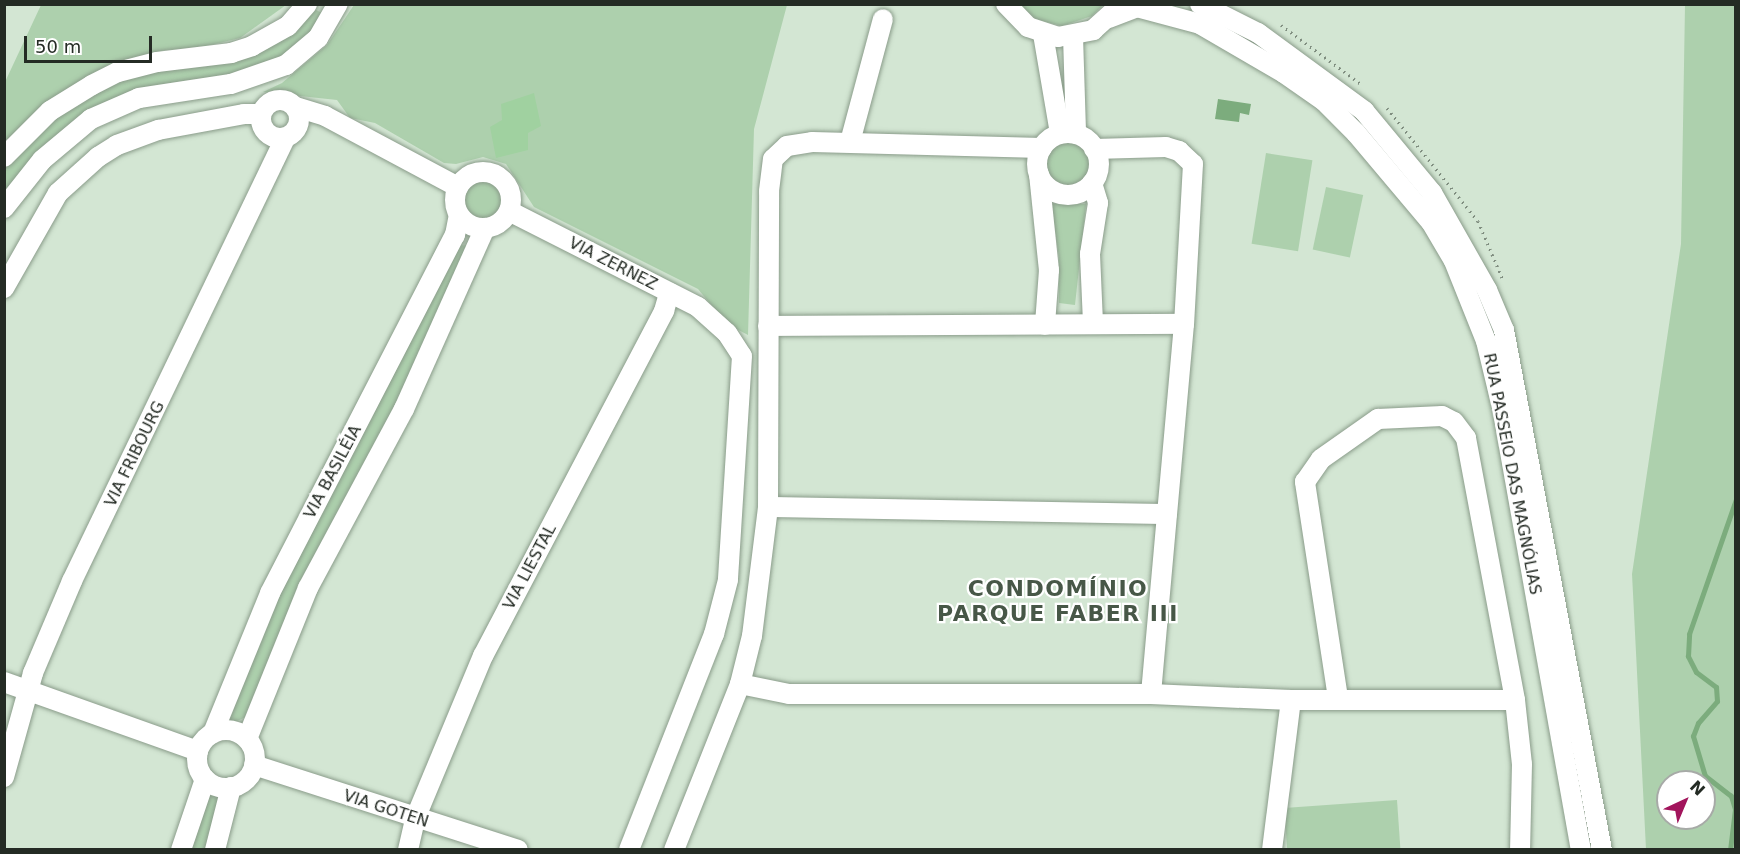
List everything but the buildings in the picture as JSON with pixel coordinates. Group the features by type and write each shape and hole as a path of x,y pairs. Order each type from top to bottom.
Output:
{"street":[{"path":"4,157 50,111 92,85 118,72 158,62 231,53 252,46 288,26 307,4"},
{"path":"4,208 42,160 92,119 139,98 231,84 286,65 318,38 338,4"},
{"path":"1006,4 1028,27 1043,34 1068,134"},
{"name":"RUA PASSEIO DAS MAGNÓLIAS","path":"1200,4 1258,33 1364,111 1432,193 1487,290 1504,330 1602,849"},
{"name":"RUA PASSEIO DAS MAGNÓLIAS","path":"1043,34 1073,36 1093,30 1114,11 1137,7 1200,24 1284,73 1324,101 1356,133 1431,222 1454,261 1486,340 1502,407 1581,849"},
{"path":"850,142 883,19"},
{"path":"1068,134 1073,36"},
{"path":"4,288 58,194 98,157 127,140 158,130 244,114 261,114 273,100 285,100 296,107 325,116 458,187"},
{"path":"261,114 267,132 285,138 299,125 296,107"},
{"path":"675,849 740,684 752,636 768,507 768,191 773,159 787,146 799,143 850,142 1042,148 1068,134 1084,136 1094,149 1098,166 1092,183 1077,194 1058,193 1039,174"},
{"name":"VIA FRIBOURG","path":"4,777 29,689 72,581 285,138"},
{"path":"1094,149 1166,147 1179,151 1193,164 1184,324 1151,694"},
{"path":"1042,148 1039,174 1049,270 1045,325"},
{"path":"476,172 499,177 509,188 509,211 499,224 485,228 470,225 459,214 455,201 458,187 476,172"},
{"path":"1092,183 1098,203 1090,254 1092,324"},
{"name":"VIA ZERNEZ","path":"509,211 669,293 715,320 742,356 728,580 714,634 628,849"},
{"name":"VIA BASILÉIA","path":"213,733 270,594 446,255 455,236 459,214"},
{"name":"VIA BASILÉIA","path":"247,739 303,599 404,409 485,228"},
{"name":"VIA LIESTAL","path":"408,849 415,819 483,656 664,311 669,293"},
{"path":"768,326 1184,324"},
{"path":"1338,698 1305,482 1321,459 1378,419 1433,415 1454,422 1466,438 1515,700 1522,764 1520,849"},
{"path":"768,507 1167,514"},
{"path":"4,682 198,751"},
{"path":"740,684 789,694 1151,694 1291,700 1338,698 1515,700"},
{"path":"1272,849 1291,700"},
{"path":"230,730 247,739 254,753 254,765 245,781 231,787 212,784 205,779 198,766 198,751 213,733 230,730"},
{"name":"VIA GOTEN","path":"254,765 415,819 518,849"},
{"path":"181,849 205,779"},
{"path":"214,849 231,787"}],"shaded area":[{"path":"41,5 286,5 240,38 194,49 164,50 88,76 46,103 5,143 5,82"},
{"path":"354,5 787,5 754,129 748,335 727,324 698,289 534,207 506,164 483,157 456,164 444,163 375,123 350,118 337,100 263,92 282,83 327,45"},
{"path":"1016,5 1103,5 1092,16 1062,26 1031,18"},
{"path":"1685,5 1735,5 1735,849 1646,849 1632,574 1681,244"},
{"path":"316,10 322,13 314,30 280,57 246,72 157,85 86,113 46,144 5,195 5,167 58,115 117,82 168,68"},
{"path":"1218,99 1251,104 1249,115 1240,113 1239,122 1215,119"},
{"path":"1067,140 1083,147 1090,163 1083,179 1067,186 1051,179 1044,163 1051,147"},
{"path":"1266,153 1312,160 1298,251 1252,244"},
{"path":"487,176 499,182 504,190 504,208 499,216 491,221 477,222 469,219 462,212 459,194 462,186 469,179"},
{"path":"1326,187 1363,195 1350,258 1313,250"},
{"path":"1051,204 1086,204 1075,305 1059,303 1059,257"},
{"path":"460,245 470,246 405,385 290,608 246,717 226,726 263,627"},
{"path":"213,795 220,800 207,849 189,850 206,797"},
{"path":"1397,800 1400,849 1287,850 1284,808"}],"waterway":[{"path":"1730,850 1735,809 1731,796 1705,776 1693,736 1698,723 1717,701 1716,687 1696,672 1688,656 1689,634 1736,499"}],"district":[{"name":"CONDOMÍNIO PARQUE FABER III","path":"1058,600"}]}
